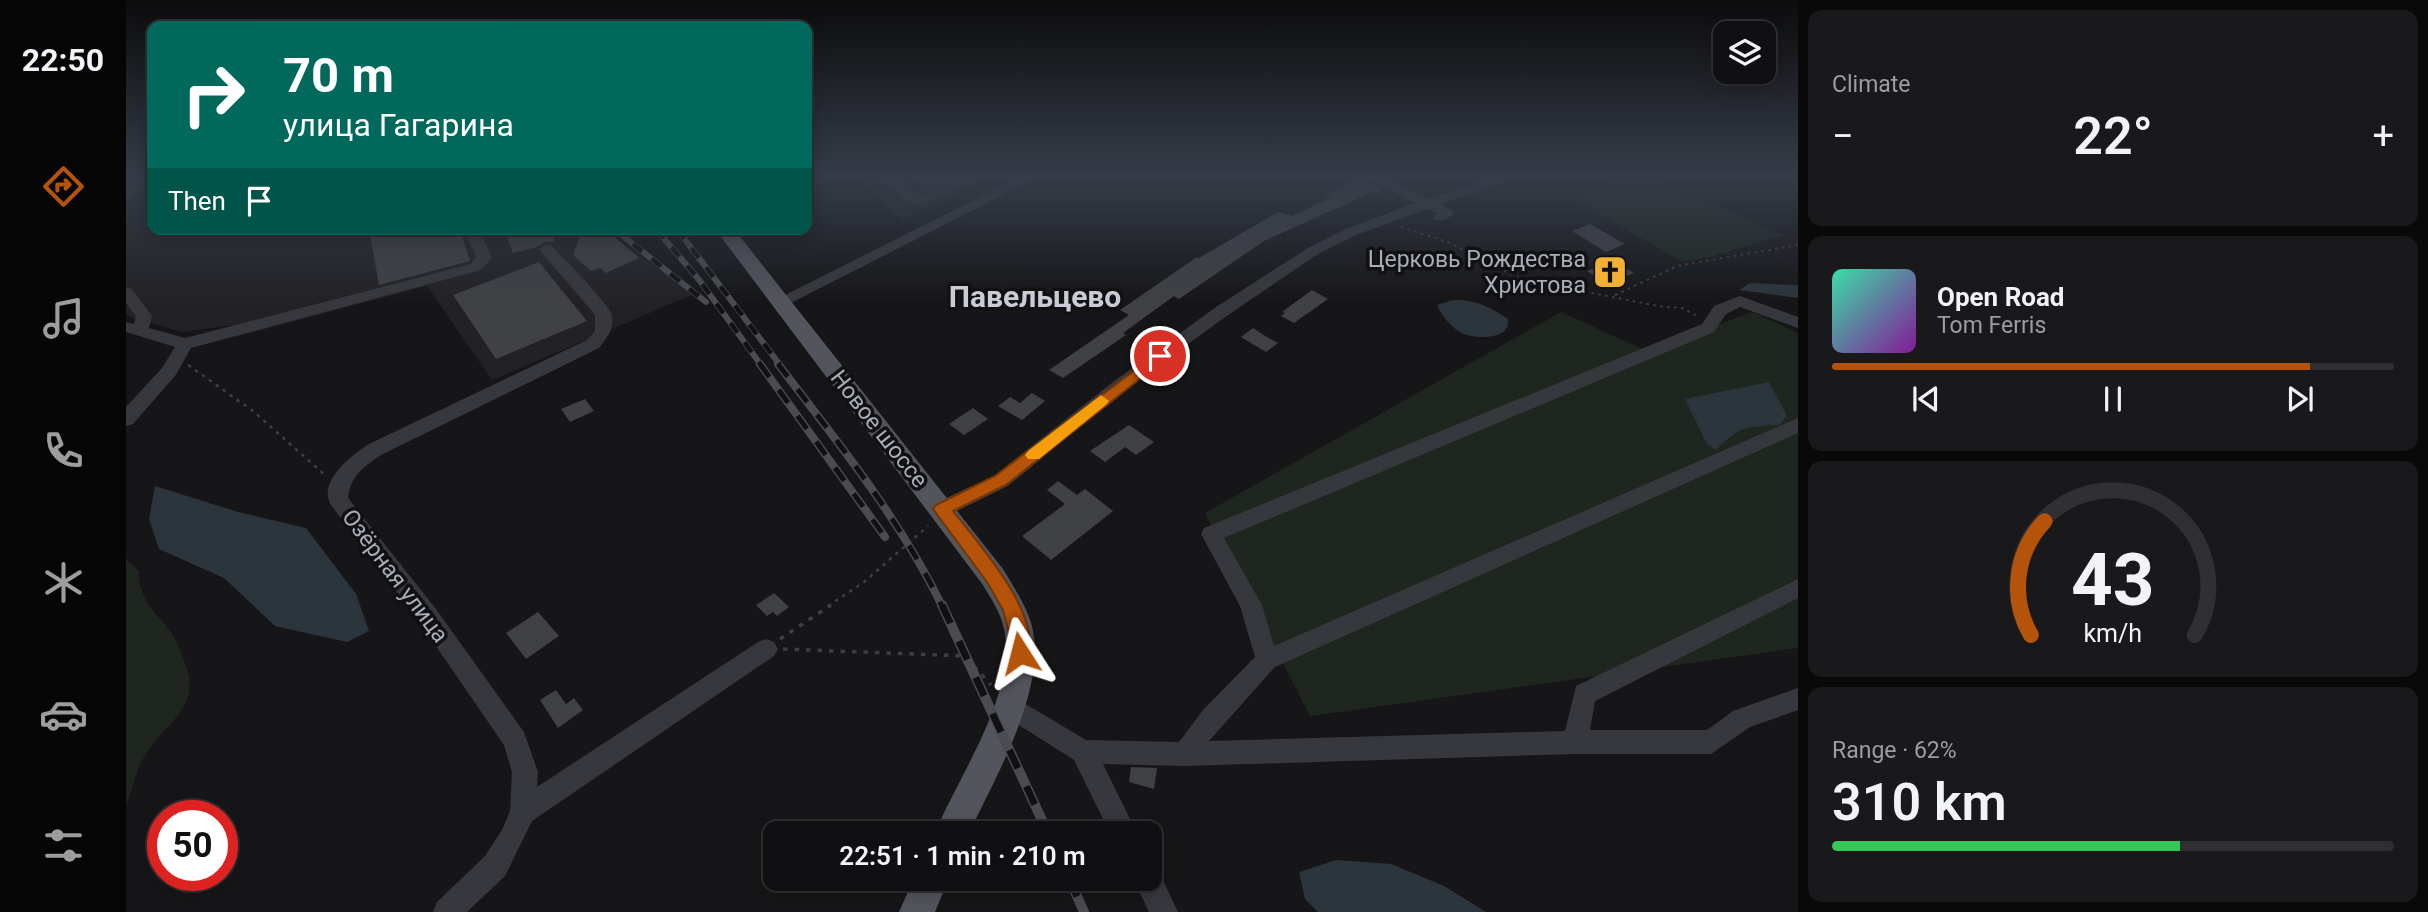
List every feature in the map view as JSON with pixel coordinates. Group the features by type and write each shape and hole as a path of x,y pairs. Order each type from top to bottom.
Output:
{"main road":[{"name":"Новое шоссе","path":"733,235 932,514 993,577 1011,609 1021,639 1019,668 1009,705 957,821"},
{"path":"917,912 926,891"}],"street":[{"path":"781,301 949,218"},
{"path":"932,514 1001,481 1119,386 1233,303 1313,251 1380,221 1397,218"},
{"path":"126,292 144,317 133,329 181,351 476,267 484,258 474,235"},
{"name":"Озёрная улица","path":"447,912 495,866 511,839 523,812 525,772 515,740 428,616 338,500 338,486 347,471 368,453 593,344 603,332 603,314 547,249"},
{"path":"1266,660 1251,605 1211,534 1709,328 1720,310 1740,301 1798,323"},
{"path":"126,419 169,372 181,351"},
{"path":"1185,754 1212,718 1266,660 1798,425"},
{"path":"1575,742 1584,694 1798,588"},
{"path":"523,812 766,649"},
{"path":"1083,752 1185,754 1575,742 1711,742 1742,719 1798,699"},
{"path":"1009,705 1083,752 1118,821"},
{"path":"1154,891 1164,912"}],"path":[{"path":"1380,221 1448,242 1521,279 1615,295 1658,306 1682,308 1698,316 1709,328"},
{"path":"1615,295 1677,266 1798,245"},
{"path":"181,351 338,486"},
{"path":"766,649 864,582 929,525 932,514"},
{"path":"766,649 965,656 1009,705"}],"shaded area":[{"path":"126,218 147,218 147,235 611,235 694,294 492,380 427,286 231,338 232,325 183,332 132,318 126,313"},
{"path":"1605,218 1743,218 1783,235 1714,256 1682,262"},
{"path":"1750,283 1798,285 1798,298 1739,290"},
{"path":"1453,300 1475,302 1488,307 1508,319 1508,326 1504,331 1492,336 1464,334 1448,322 1437,305"},
{"path":"1561,312 1647,351 1752,312 1798,333 1798,648 1310,716 1205,513"},
{"path":"1769,382 1787,416 1779,425 1744,429 1716,450 1707,444 1685,399"},
{"path":"155,486 238,512 306,528 356,594 369,631 347,642 275,626 224,578 159,549 149,519"},
{"path":"126,559 139,571 143,595 176,641 186,666 189,693 179,714 142,760 126,804"},
{"path":"1336,860 1391,864 1444,886 1486,912 1318,912 1305,899 1299,872"}],"building":[{"path":"1268,218 1316,218 1264,241 1179,299 1174,296 1123,333 1126,335 1063,378 1049,370 1129,315 1120,310 1199,258"},
{"path":"1590,224 1625,244 1606,252 1572,231"},
{"path":"370,235 462,235 470,261 379,285"},
{"path":"506,235 552,235 555,242 546,242 513,253"},
{"path":"586,235 612,235 639,258 606,273 600,268 591,271 573,255 579,238"},
{"name":"Церковь Рождества Христова","path":"1614,261 1634,273 1606,284 1587,271"},
{"path":"539,262 587,321 496,359 453,295"},
{"path":"1312,290 1328,299 1294,323 1281,316 1285,313 1282,312"},
{"path":"1253,328 1278,343 1266,352 1241,337"},
{"path":"1032,393 1045,401 1022,420 998,406 1010,397 1020,403"},
{"path":"585,399 594,411 570,422 561,409"},
{"path":"973,408 988,419 964,435 949,424"},
{"path":"1129,425 1154,442 1136,455 1125,447 1105,462 1090,451"},
{"path":"1058,481 1077,495 1085,489 1113,511 1051,560 1022,536 1065,504 1047,490"},
{"path":"774,593 789,607 777,616 773,612 767,616 756,605"},
{"path":"538,612 559,636 526,659 506,633"},
{"path":"556,690 566,704 574,698 583,710 558,728 540,700"},
{"path":"1131,767 1157,768 1154,789 1129,782"}],"railway":[{"path":"622,235 706,302"},
{"path":"661,235 700,281 761,365"},
{"path":"682,235 780,365"},
{"path":"760,364 885,537"},
{"path":"778,364 845,451 887,512 907,542 942,606"},
{"path":"942,605 1042,821"},
{"path":"1075,891 1084,912"}],"slow traffic":[{"path":"1033,455 1101,401"}],"place":[{"name":"Церковь Рождества Христова","path":"1610,272"}],"district":[{"name":"Павельцево","path":"1035,296"}],"route":[{"path":"1020,653 1021,639 1011,609 993,577 942,509 1001,481 1160,356"}]}
